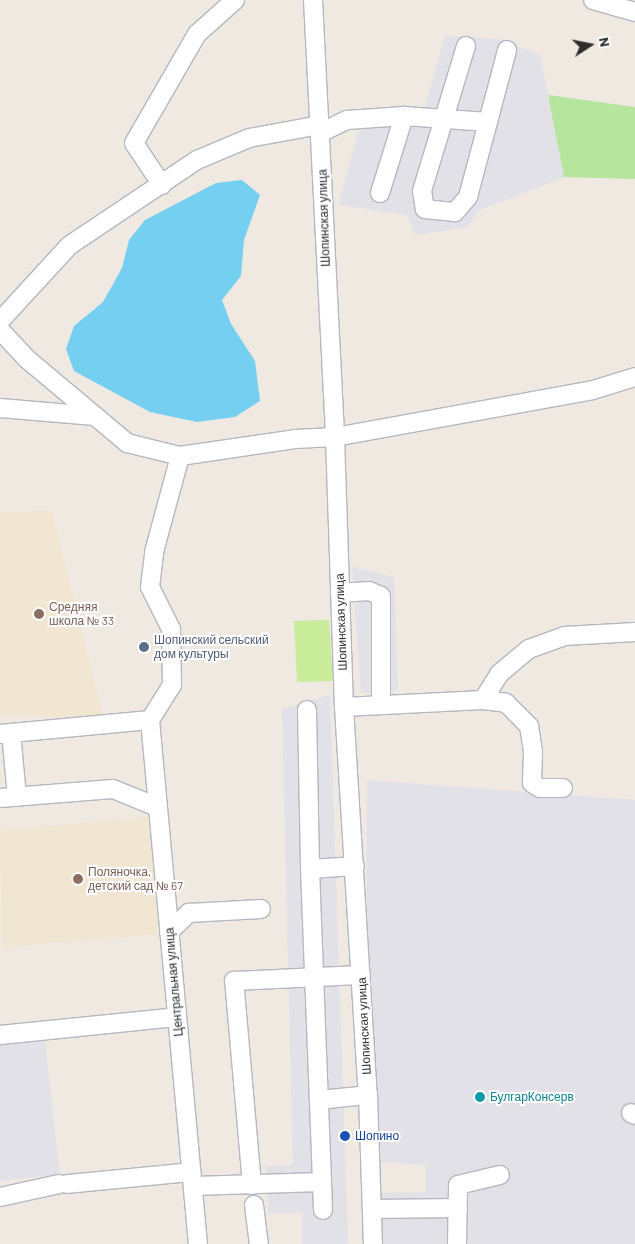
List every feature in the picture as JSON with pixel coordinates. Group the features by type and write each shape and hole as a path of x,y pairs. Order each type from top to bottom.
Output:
{"street":[{"path":"162,185 134,143 197,34 236,0"},
{"name":"Шопинская улица","path":"313,0 335,437 344,707 368,1095 373,1244"},
{"path":"594,0 635,12"},
{"path":"466,46 422,190 424,209 455,212 468,197 507,50"},
{"path":"380,193 404,116"},
{"path":"488,122 444,117 404,116 347,120 320,129 249,138 197,160 70,245 1,321 26,359 126,443 180,456 295,439 335,437 593,390 635,377"},
{"path":"0,408 95,416"},
{"path":"158,807 113,790 8,798 5,734 150,720 172,685 171,629 150,587 154,552 180,456"},
{"path":"340,593 369,590 381,596 381,704"},
{"path":"483,700 499,674 529,649 565,636 635,632"},
{"path":"344,707 483,700 506,703 529,726 533,752 532,783 540,788 563,788"},
{"path":"308,710 310,869 323,1210"},
{"name":"Центральная улица","path":"150,720 198,1244"},
{"path":"310,869 355,866"},
{"path":"169,932 189,913 261,909"},
{"path":"252,1185 234,980 361,975"},
{"path":"0,1035 177,1017"},
{"path":"319,1100 368,1095"},
{"path":"457,1244 458,1185 500,1175"},
{"path":"0,1197 63,1184 192,1179 252,1185 322,1182"},
{"path":"254,1205 259,1244"},
{"path":"373,1209 458,1208"}],"shaded area":[{"path":"445,36 499,39 540,55 564,177 478,211 468,227 416,235 407,215 338,205 359,131 425,106"},
{"name":"Средняя школа № 33","path":"52,511 103,717 0,717 0,512"},
{"path":"352,567 394,577 398,690 361,693"},
{"path":"330,695 348,1244 302,1244 302,1213 268,1213 266,1166 293,1165 282,709"},
{"path":"367,780 635,800 635,1244 370,1244 367,1193 426,1192 426,1165 366,1161"},
{"name":"Поляночка, детский сад № 67","path":"151,817 161,934 2,947 0,830"},
{"path":"45,1041 60,1174 0,1181 0,1043"}],"green space":[{"path":"548,95 635,107 635,179 564,177"},
{"path":"329,620 333,681 297,682 294,621"}],"water":[{"path":"242,180 260,195 244,240 241,276 222,300 231,324 255,361 260,401 235,417 197,422 150,412 74,371 66,349 74,326 103,302 122,268 129,240 145,220 216,183"}],"place":[{"name":"Средняя школа № 33","path":"39,614"},
{"name":"Шопинский сельский дом культуры","path":"144,647"},
{"name":"Поляночка, детский сад № 67","path":"78,879"},
{"name":"БулгарКонсерв","path":"480,1097"},
{"name":"Шопино","path":"345,1136"}]}
